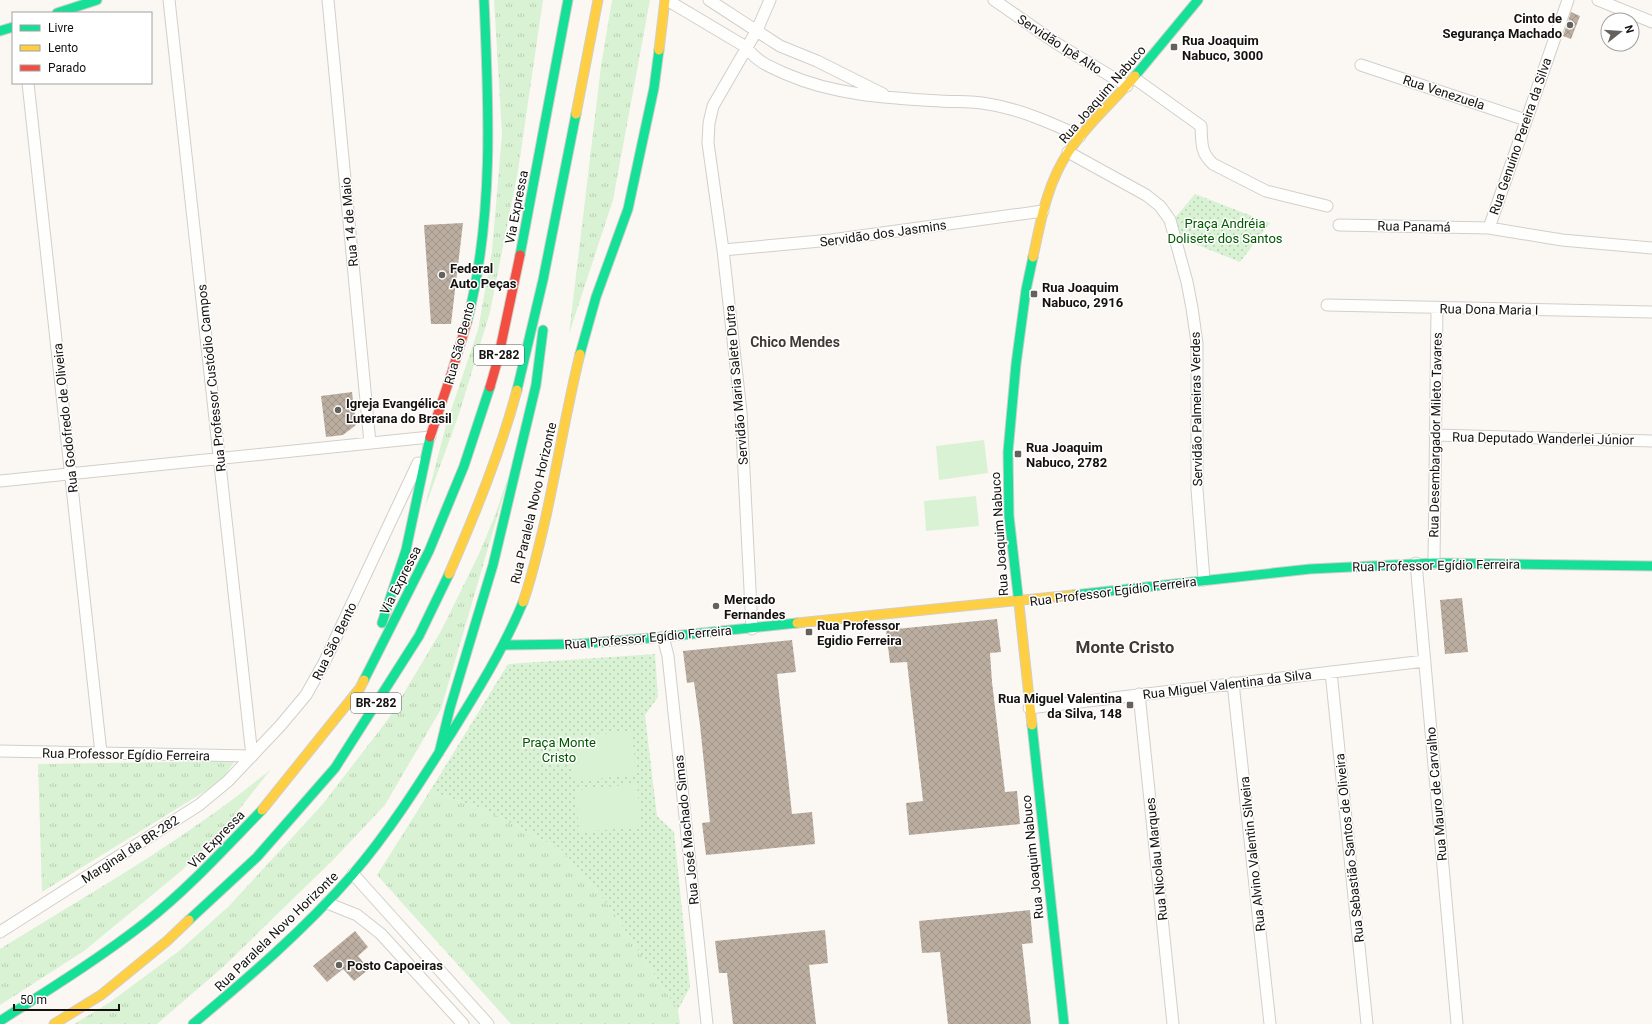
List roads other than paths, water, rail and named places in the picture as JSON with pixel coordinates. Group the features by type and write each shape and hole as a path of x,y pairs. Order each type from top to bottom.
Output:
{"main road":[{"path":"60,12 97,0"},
{"name":"Rua São Bento","path":"430,437 464,334 478,269 486,199 488,154 488,96 484,0"},
{"name":"Via Expressa","path":"0,1021 92,962 148,921 190,884 263,809 360,688 429,551 464,466 484,408 498,359 514,288 568,0"},
{"name":"BR-282","path":"54,1024 101,995 167,941 211,902 257,857 335,768 419,636 446,580 474,516 512,407 527,351 543,280 598,0"},
{"name":"Rua Paralela Novo Horizonte","path":"193,1024 237,987 327,903 353,874 400,814 478,690 504,645 524,600 534,566 557,466 569,399 583,342 596,297 628,209 634,187 654,88 666,0"},
{"name":"Rua Joaquim Nabuco","path":"1064,1024 1017,602 1009,516 1008,452 1022,313 1031,259 1043,211 1054,178 1068,152 1080,136 1131,82 1198,0"},
{"path":"0,31 12,27"},
{"path":"439,753 450,708 493,565 536,385 543,332 543,280"},
{"path":"360,688 406,550 430,437"},
{"name":"Rua Professor Egídio Ferreira","path":"504,645 578,644 662,637 861,616 1017,602 1310,568 1416,563 1652,566"}],"street":[{"name":"Rua Professor Custódio Campos","path":"170,0 252,756"},
{"name":"Rua 14 de Maio","path":"328,0 370,443"},
{"path":"666,0 746,47 754,57 762,63 816,86 836,91 891,98 989,104 1039,118 1080,136"},
{"path":"709,0 780,46 817,61 891,98"},
{"name":"Servidão Maria Salete Dutra","path":"752,628 741,412 723,250 708,143 709,123 713,106 757,30 770,0"},
{"name":"Servidão Ipê Alto","path":"994,0 1056,43 1131,82 1201,126 1202,151 1212,164 1266,191 1327,206"},
{"name":"Rua Genuíno Pereira da Silva","path":"1489,228 1568,0"},
{"path":"1598,0 1652,22"},
{"name":"Rua Venezuela","path":"1361,65 1526,120"},
{"name":"Rua Godofredo de Oliveira","path":"28,84 101,753"},
{"name":"Servidão Palmeiras Verdes","path":"1068,152 1146,195 1160,206 1170,220 1188,288 1197,343 1198,489 1204,580"},
{"name":"Servidão dos Jasmins","path":"723,250 831,240 1043,211"},
{"name":"Rua Panamá","path":"1339,225 1489,228 1562,240 1652,248"},
{"name":"Rua Dona Maria I","path":"1327,306 1652,312"},
{"name":"Rua Desembargador Mileto Tavares","path":"1434,563 1437,308"},
{"name":"Rua Deputado Wanderlei Júnior","path":"1435,435 1652,441"},
{"path":"0,481 430,437"},
{"name":"Rua São Bento","path":"252,756 306,695 321,670 430,437"},
{"name":"Rua Mauro de Carvalho","path":"1416,563 1457,1024"},
{"name":"Rua José Machado Simas","path":"662,637 668,656 707,1024"},
{"name":"Rua Miguel Valentina da Silva","path":"1029,708 1425,661"},
{"name":"Rua Sebastião Santos de Oliveira","path":"1331,672 1367,1024"},
{"name":"Rua Alvino Valentin Silveira","path":"1233,683 1270,1024"},
{"name":"Rua Nicolau Marques","path":"1139,694 1173,1024"},
{"name":"Rua Professor Egídio Ferreira","path":"0,751 252,756"},
{"name":"Marginal da BR-282","path":"0,932 199,805 228,781 252,756"},
{"path":"353,874 488,1024"},
{"path":"327,903 357,915 381,934 463,1024"},
{"path":"381,934 395,921"}],"place":[{"name":"Cinto de Segurança Machado","path":"1570,25"},
{"name":"Rua Joaquim Nabuco, 3000","path":"1174,47"},
{"name":"Federal Auto Peças","path":"442,275"},
{"name":"Rua Joaquim Nabuco, 2916","path":"1034,294"},
{"name":"Igreja Evangélica Luterana do Brasil","path":"338,410"},
{"name":"Rua Joaquim Nabuco, 2782","path":"1018,454"},
{"name":"Mercado Fernandes","path":"716,606"},
{"name":"Rua Professor Egidio Ferreira","path":"809,632"},
{"name":"Rua Miguel Valentina da Silva, 148","path":"1130,705"},
{"name":"Posto Capoeiras","path":"339,965"}],"district":[{"name":"Chico Mendes","path":"795,342"},
{"name":"Monte Cristo","path":"1125,647"}],"park label":[{"name":"Praça Andréia Dolisete dos Santos","path":"1225,230"},
{"name":"Praça Monte Cristo","path":"559,750"}]}
